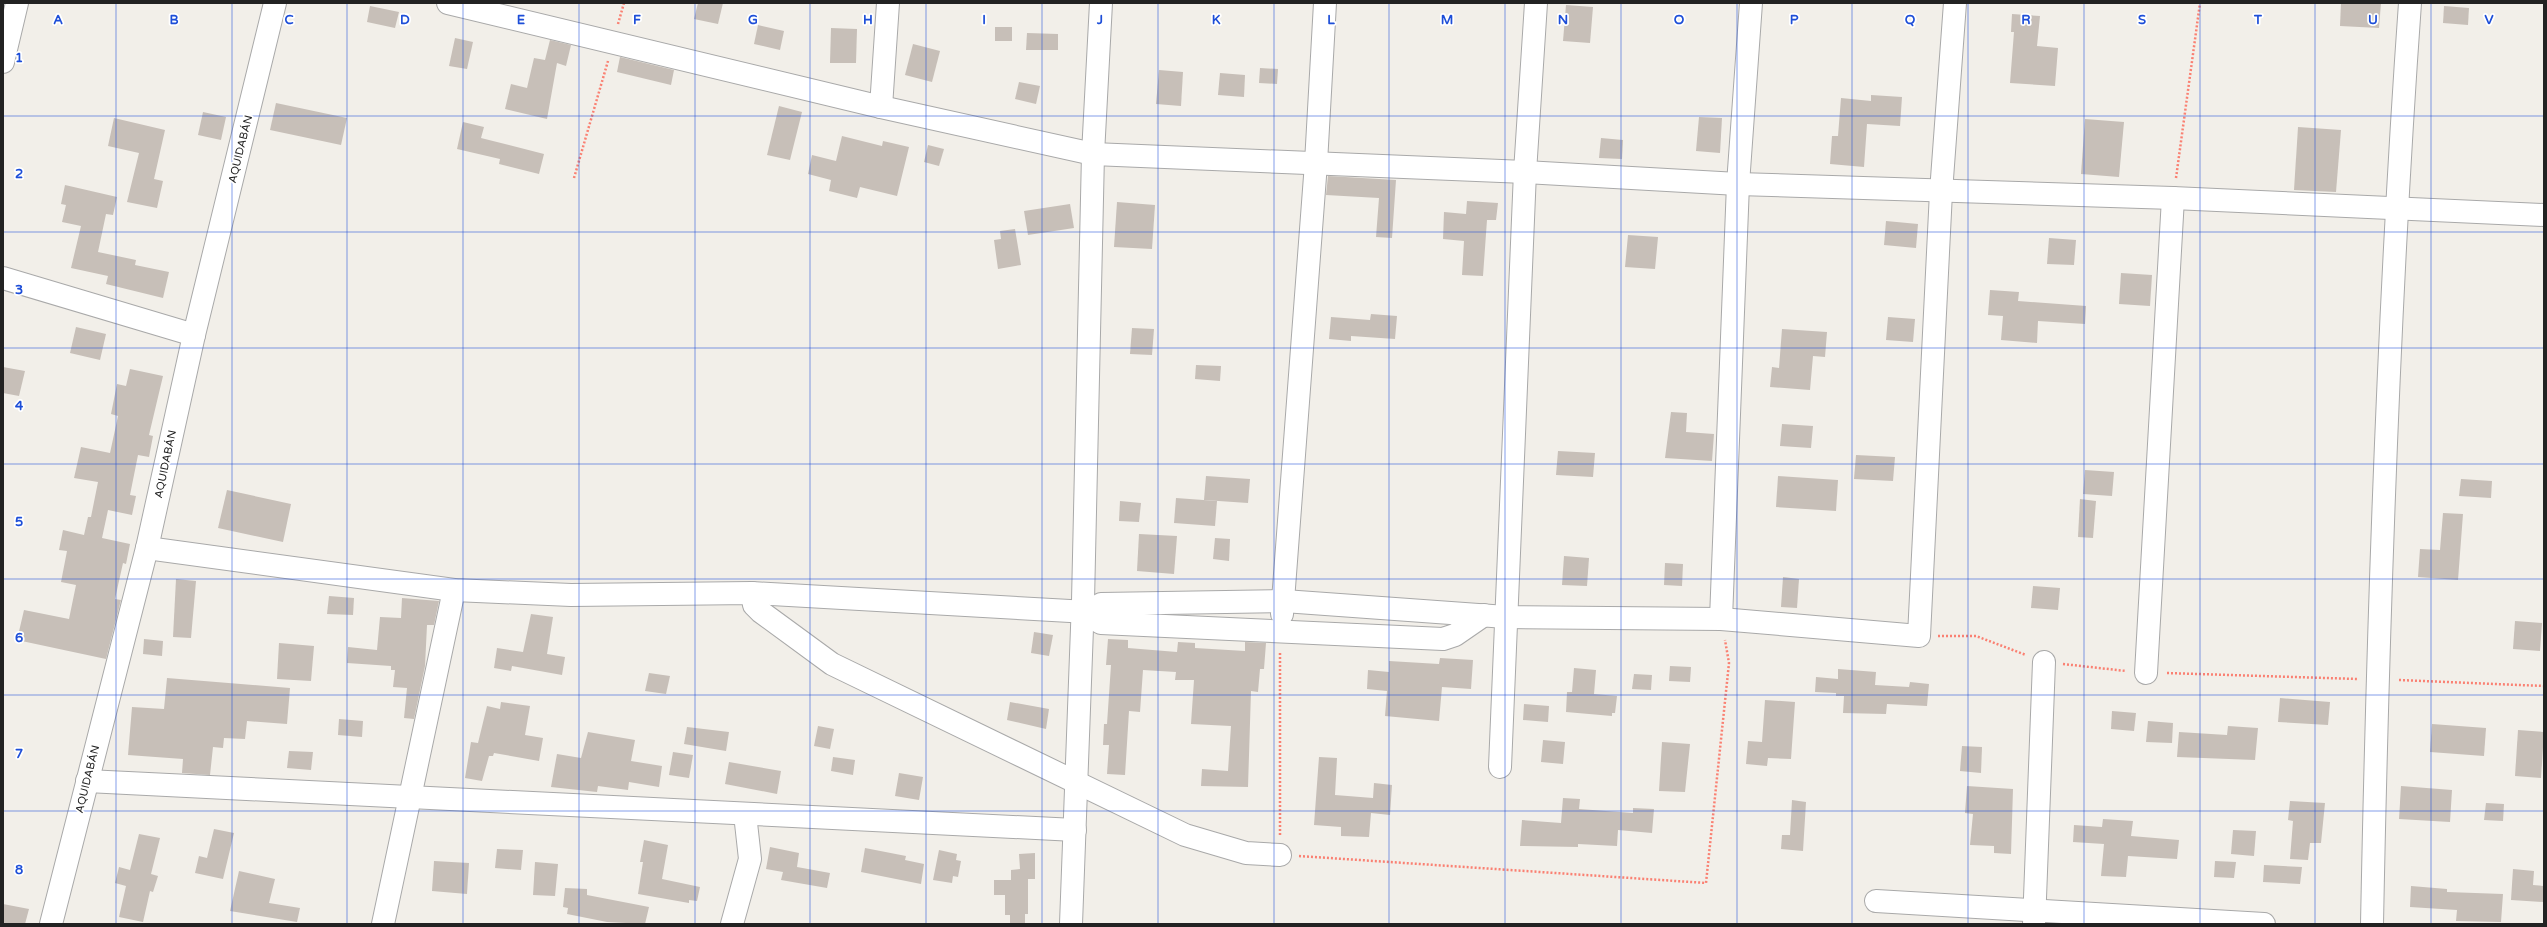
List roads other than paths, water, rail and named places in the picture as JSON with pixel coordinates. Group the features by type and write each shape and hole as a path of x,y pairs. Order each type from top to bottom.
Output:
{"street":[{"path":"3,62 17,3"},
{"name":"AQUIDABÁN","path":"51,924 147,548 194,335 275,3"},
{"path":"448,3 881,107 1093,154 1525,172 1738,184 1941,192 2173,198 2544,215"},
{"path":"881,107 888,3"},
{"path":"1071,924 1076,783 1086,612 1093,154 1101,3"},
{"path":"1280,630 1284,601 1316,163 1325,3"},
{"path":"1500,767 1525,172 1536,3"},
{"path":"1721,619 1738,184 1751,3"},
{"path":"147,548 454,590 571,595 752,593 1086,612 1101,604 1284,601 1506,617 1721,619 1919,636 1941,192 1955,3"},
{"path":"2372,924 2377,680 2395,209 2410,3"},
{"path":"2146,673 2173,198"},
{"path":"3,278 194,335"},
{"path":"383,924 454,590"},
{"path":"752,593 754,604 761,612 832,664 1185,835 1246,853 1280,855"},
{"path":"1086,612 1101,623 1280,630 1443,639 1455,635 1484,615"},
{"path":"2035,917 2044,662"},
{"path":"87,781 1075,830"},
{"path":"732,924 750,859 745,814"},
{"path":"1876,900 2035,917 2264,924"}]}
